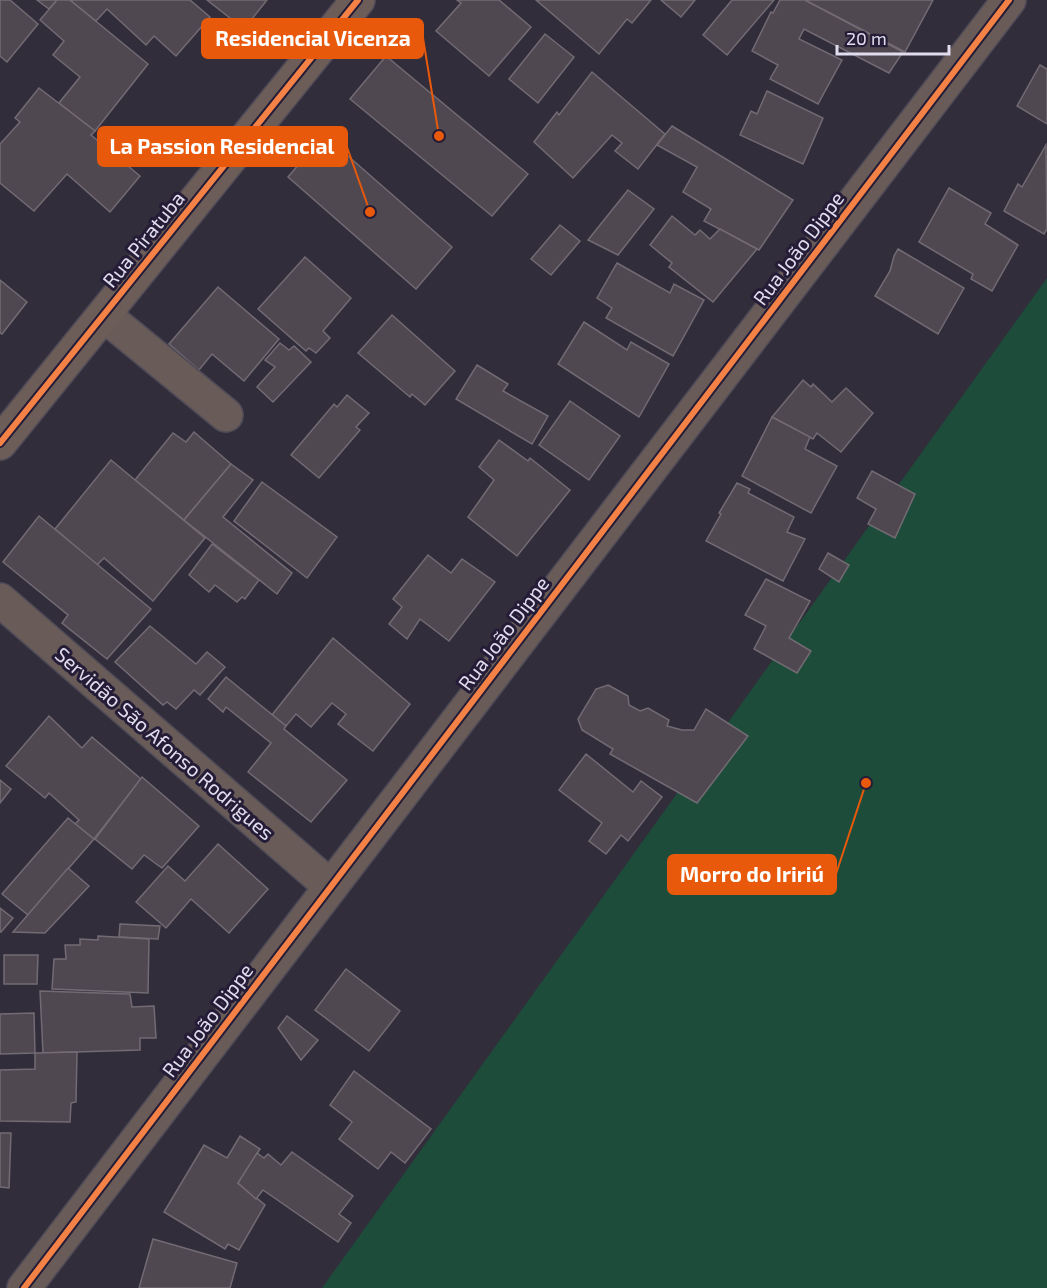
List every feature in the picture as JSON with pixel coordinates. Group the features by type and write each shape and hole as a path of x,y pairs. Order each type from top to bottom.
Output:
{"main road":[{"name":"Rua Piratuba","path":"0,443 358,0"}],"street":[{"name":"Rua João Dippe","path":"24,1288 1009,0"},
{"path":"104,315 226,415"},
{"name":"Servidão São Afonso Rodrigues","path":"0,600 330,886"}],"green space":[{"path":"1047,278 1047,1288 322,1288"}],"building":[{"path":"0,0 10,0 38,24 7,62 0,56"},
{"path":"37,0 57,0 49,9"},
{"path":"57,0 70,0 148,64 95,131 59,103 80,77 53,55 64,41 40,20"},
{"path":"70,0 190,0 210,17 176,56 154,36 146,45 107,9 96,21"},
{"path":"207,0 267,0 244,29"},
{"path":"457,0 499,0 531,27 489,76 436,31 461,3"},
{"path":"536,0 651,0 632,23 627,19 599,54"},
{"path":"661,0 695,0 681,17"},
{"path":"732,0 774,0 727,55 703,35"},
{"path":"780,0 805,0 903,52 889,73 804,29 799,39 842,60 818,104 770,79 778,65 752,51 771,12 773,13"},
{"path":"805,0 933,0 905,52"},
{"path":"545,34 574,57 538,103 509,79"},
{"path":"386,56 528,174 492,216 350,99"},
{"path":"1040,65 1047,69 1047,124 1017,106"},
{"path":"592,72 665,134 638,169 615,151 622,143 612,135 573,178 534,142 557,112 559,115"},
{"path":"39,88 95,131 91,135 140,176 110,212 67,174 34,211 0,183 0,144 20,122 15,118"},
{"path":"767,91 823,118 803,164 740,135 751,111 757,114"},
{"path":"672,126 793,200 759,250 704,221 711,209 683,192 697,167 657,145"},
{"path":"324,135 452,247 416,289 288,177"},
{"path":"1046,145 1047,229 1044,234 1004,211 1018,184 1022,187"},
{"path":"949,188 991,213 985,224 1018,245 992,291 971,279 973,274 919,242"},
{"path":"628,190 654,209 618,255 588,240"},
{"path":"672,216 695,235 700,230 710,239 720,229 757,249 713,302 669,267 672,263 650,245"},
{"path":"560,225 580,241 551,275 531,259"},
{"path":"898,249 964,288 938,334 875,296 890,271"},
{"path":"305,257 351,298 323,331 330,338 316,353 309,348 306,351 258,309"},
{"path":"617,263 670,293 674,284 704,300 673,356 606,318 612,308 597,298"},
{"path":"0,280 27,302 2,334 0,333"},
{"path":"218,287 279,339 244,381 212,354 199,370 169,344"},
{"path":"392,315 455,371 425,405 412,394 410,397 358,353"},
{"path":"584,322 627,350 631,342 669,364 639,417 558,364"},
{"path":"280,343 289,350 294,346 311,362 273,402 257,387 275,367 265,360"},
{"path":"477,365 508,384 503,391 548,416 532,444 456,399"},
{"path":"803,380 811,387 813,384 832,402 846,388 873,413 841,452 817,433 813,439 772,417"},
{"path":"347,395 369,413 356,427 360,430 319,478 291,455 334,404 337,407"},
{"path":"570,401 620,436 589,480 539,445"},
{"path":"772,417 810,437 805,449 837,466 811,513 742,476"},
{"path":"194,432 231,464 184,520 135,480 173,433 186,442"},
{"path":"499,440 528,461 530,458 570,490 517,556 468,517 494,480 479,467"},
{"path":"111,460 205,538 153,601 104,558 97,565 55,529"},
{"path":"231,464 253,480 223,517 292,573 277,594 184,520"},
{"path":"872,471 915,494 895,538 868,524 876,509 857,498"},
{"path":"262,482 337,537 307,578 234,521"},
{"path":"737,483 750,489 748,493 794,517 787,532 805,539 783,581 706,541"},
{"path":"39,516 151,609 107,659 62,623 68,615 3,562"},
{"path":"212,544 259,580 245,599 242,597 237,602 215,585 209,592 189,575"},
{"path":"828,553 849,565 839,582 819,569"},
{"path":"428,555 451,573 462,559 495,582 449,641 420,619 407,639 389,624 402,607 393,599"},
{"path":"766,579 810,601 789,638 811,651 797,673 754,649 766,626 745,615"},
{"path":"150,626 196,664 207,652 225,667 200,695 194,690 176,709 167,702 163,705 115,662"},
{"path":"333,638 410,704 373,751 338,724 346,714 332,703 311,727 296,714 286,726 272,715"},
{"path":"226,677 286,726 284,729 347,780 311,822 248,772 271,743 226,707 223,712 208,699"},
{"path":"608,685 628,696 629,705 640,711 648,708 669,720 667,726 694,730 706,709 748,736 697,803 610,754 613,749 582,730 578,719 596,689"},
{"path":"49,716 82,748 92,737 141,779 94,839 75,824 79,820 49,793 45,798 6,766"},
{"path":"586,754 633,792 641,781 662,797 628,841 621,835 606,854 589,841 602,823 559,790"},
{"path":"142,777 199,826 162,868 144,855 132,869 95,839"},
{"path":"0,780 11,789 0,803"},
{"path":"68,818 94,839 28,915 2,894"},
{"path":"218,844 268,889 229,933 191,899 166,928 136,902 168,866 185,881"},
{"path":"68,868 89,886 45,933 13,932"},
{"path":"0,908 13,918 1,932 0,932"},
{"path":"120,924 160,926 158,939 119,937"},
{"path":"98,936 149,939 148,993 52,989 54,959 66,959 65,945 80,945 80,939 98,940"},
{"path":"4,955 38,955 37,984 4,984"},
{"path":"346,969 400,1011 369,1051 315,1010"},
{"path":"40,991 130,994 132,1007 154,1006 156,1038 140,1038 140,1050 43,1053"},
{"path":"34,1013 35,1053 0,1054 0,1014"},
{"path":"287,1016 318,1040 301,1060 278,1028"},
{"path":"77,1052 76,1102 71,1103 70,1122 0,1121 0,1070 35,1069 35,1053"},
{"path":"354,1071 431,1129 405,1163 391,1152 378,1169 339,1139 352,1122 330,1105"},
{"path":"0,1133 11,1133 9,1188 0,1187"},
{"path":"240,1136 260,1149 238,1183 265,1205 239,1250 228,1244 225,1249 164,1212 204,1145 227,1158"},
{"path":"292,1152 353,1196 339,1214 351,1223 338,1242 263,1190 256,1199 238,1183 257,1153 264,1158 268,1154 281,1165"},
{"path":"153,1239 237,1263 230,1288 139,1288"}],"cycle path":[{"path":"0,443 358,0"},
{"path":"24,1288 1009,0"}],"place":[{"name":"Residencial Vicenza","path":"439,136"},
{"name":"La Passion Residencial","path":"370,212"},
{"name":"Morro do Iririú","path":"866,783"}]}
